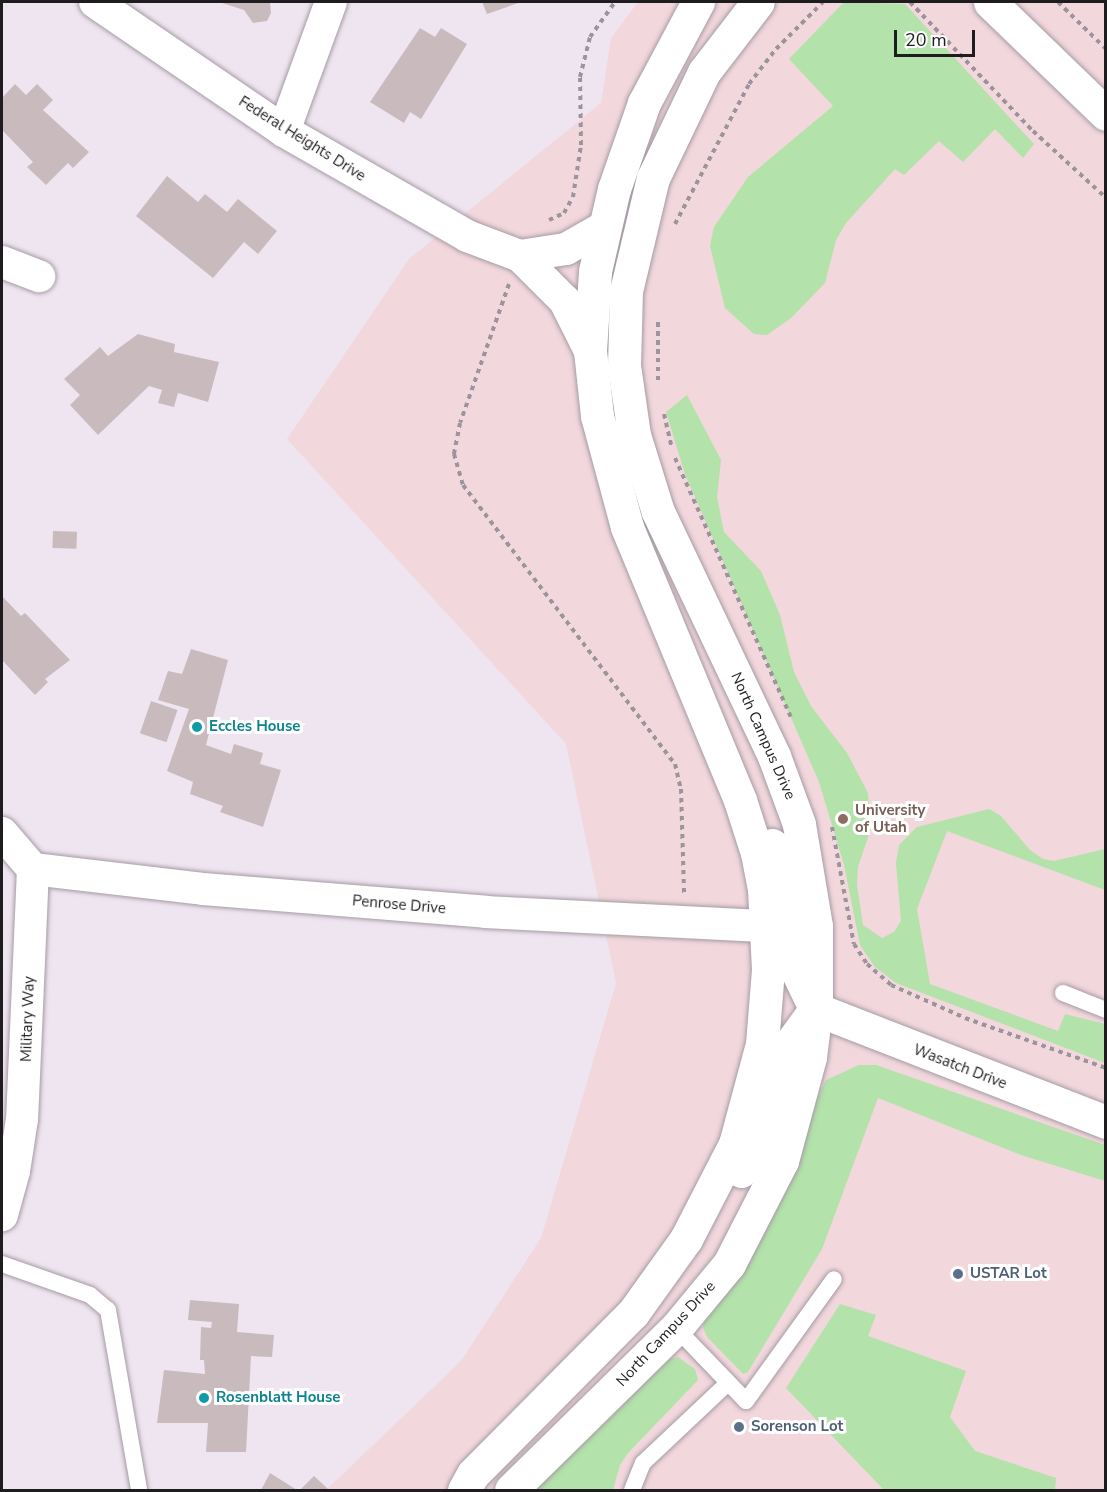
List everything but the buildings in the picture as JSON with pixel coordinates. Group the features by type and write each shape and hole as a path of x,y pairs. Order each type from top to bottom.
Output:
{"main road":[{"path":"464,1491 473,1474 633,1313 708,1202 735,1144 758,1066 767,998 766,926 757,853 740,800 627,527 597,416 590,351 591,311 603,228 644,103 698,2"},
{"name":"North Campus Drive","path":"511,1491 676,1328 729,1264 773,1181 799,1106 816,1009 816,926 799,824 774,756 658,512 634,435 624,366 626,291 632,254 653,178 704,72 758,2"},
{"path":"990,2 1106,114"},
{"path":"708,1202 735,1178 758,1145 790,1044 816,1009 795,965 783,873 765,833 740,800"},
{"name":"Wasatch Drive","path":"816,1009 1106,1122"}],"street":[{"name":"Federal Heights Drive","path":"95,2 284,131 467,236 515,270 565,301 590,351"},
{"path":"284,131 331,2"},
{"name":"Federal Heights Drive","path":"515,270 566,249 603,228"},
{"path":"2,261 39,276"},
{"path":"2,832 33,869"},
{"name":"Penrose Drive","path":"33,869 203,890 486,912 766,926"},
{"name":"Military Way","path":"2,1215 14,1171 22,1119 33,869"}],"lane":[{"path":"1063,993 1106,1010"},
{"path":"2,1264 90,1294 108,1310 139,1491"},
{"path":"676,1328 746,1401 834,1280"},
{"path":"632,1491 644,1463 728,1383"}],"path":[{"path":"542,224 564,213 573,197 581,145 580,77 590,37 615,2"},
{"path":"672,228 749,84 776,49 823,2"},
{"path":"910,2 1033,131 1106,198"},
{"path":"1058,2 1106,49"},
{"path":"515,270 460,423 454,454 463,485 675,764 681,789 684,921"},
{"path":"658,317 658,382"},
{"path":"661,403 673,453 699,517 794,723"},
{"path":"829,816 854,944 867,964 891,985 964,1018 1106,1068"}],"shaded area":[{"name":"University of Utah","path":"638,2 1105,2 1105,1490 326,1490 461,1361 541,1238 616,983 566,744 287,439 409,259 601,103 611,38"}],"green space":[{"path":"844,2 905,4 1034,144 1023,158 995,129 963,162 939,141 904,175 895,169 846,223 836,240 825,283 791,318 767,335 754,334 725,308 710,246 714,227 748,177 833,106 789,59"},
{"path":"687,395 721,460 717,497 724,532 761,571 780,615 794,672 811,706 847,753 868,793 871,828 858,867 857,885 863,925 882,938 894,932 901,921 896,863 899,845 917,827 989,809 1001,816 1030,850 1043,859 1054,861 1105,849 1105,890 947,831 917,909 930,984 1058,1031 1065,1014 1105,1024 1105,1063 896,983 875,967 860,945 844,865 819,782 685,474 666,412"},
{"path":"859,1065 876,1065 1105,1145 1105,1181 1021,1155 878,1098 822,1249 748,1372 743,1374 707,1337 703,1327 705,1318 826,1080"},
{"path":"840,1304 876,1315 868,1336 966,1371 950,1417 975,1451 1056,1478 1055,1490 884,1490 786,1388"},
{"path":"678,1357 695,1369 698,1380 628,1453 620,1465 613,1490 531,1490 666,1360"}],"place":[{"name":"Eccles House","path":"197,727"},
{"name":"University of Utah","path":"843,819"},
{"name":"USTAR Lot","path":"958,1274"},
{"name":"Rosenblatt House","path":"204,1398"},
{"name":"Sorenson Lot","path":"739,1427"}]}
